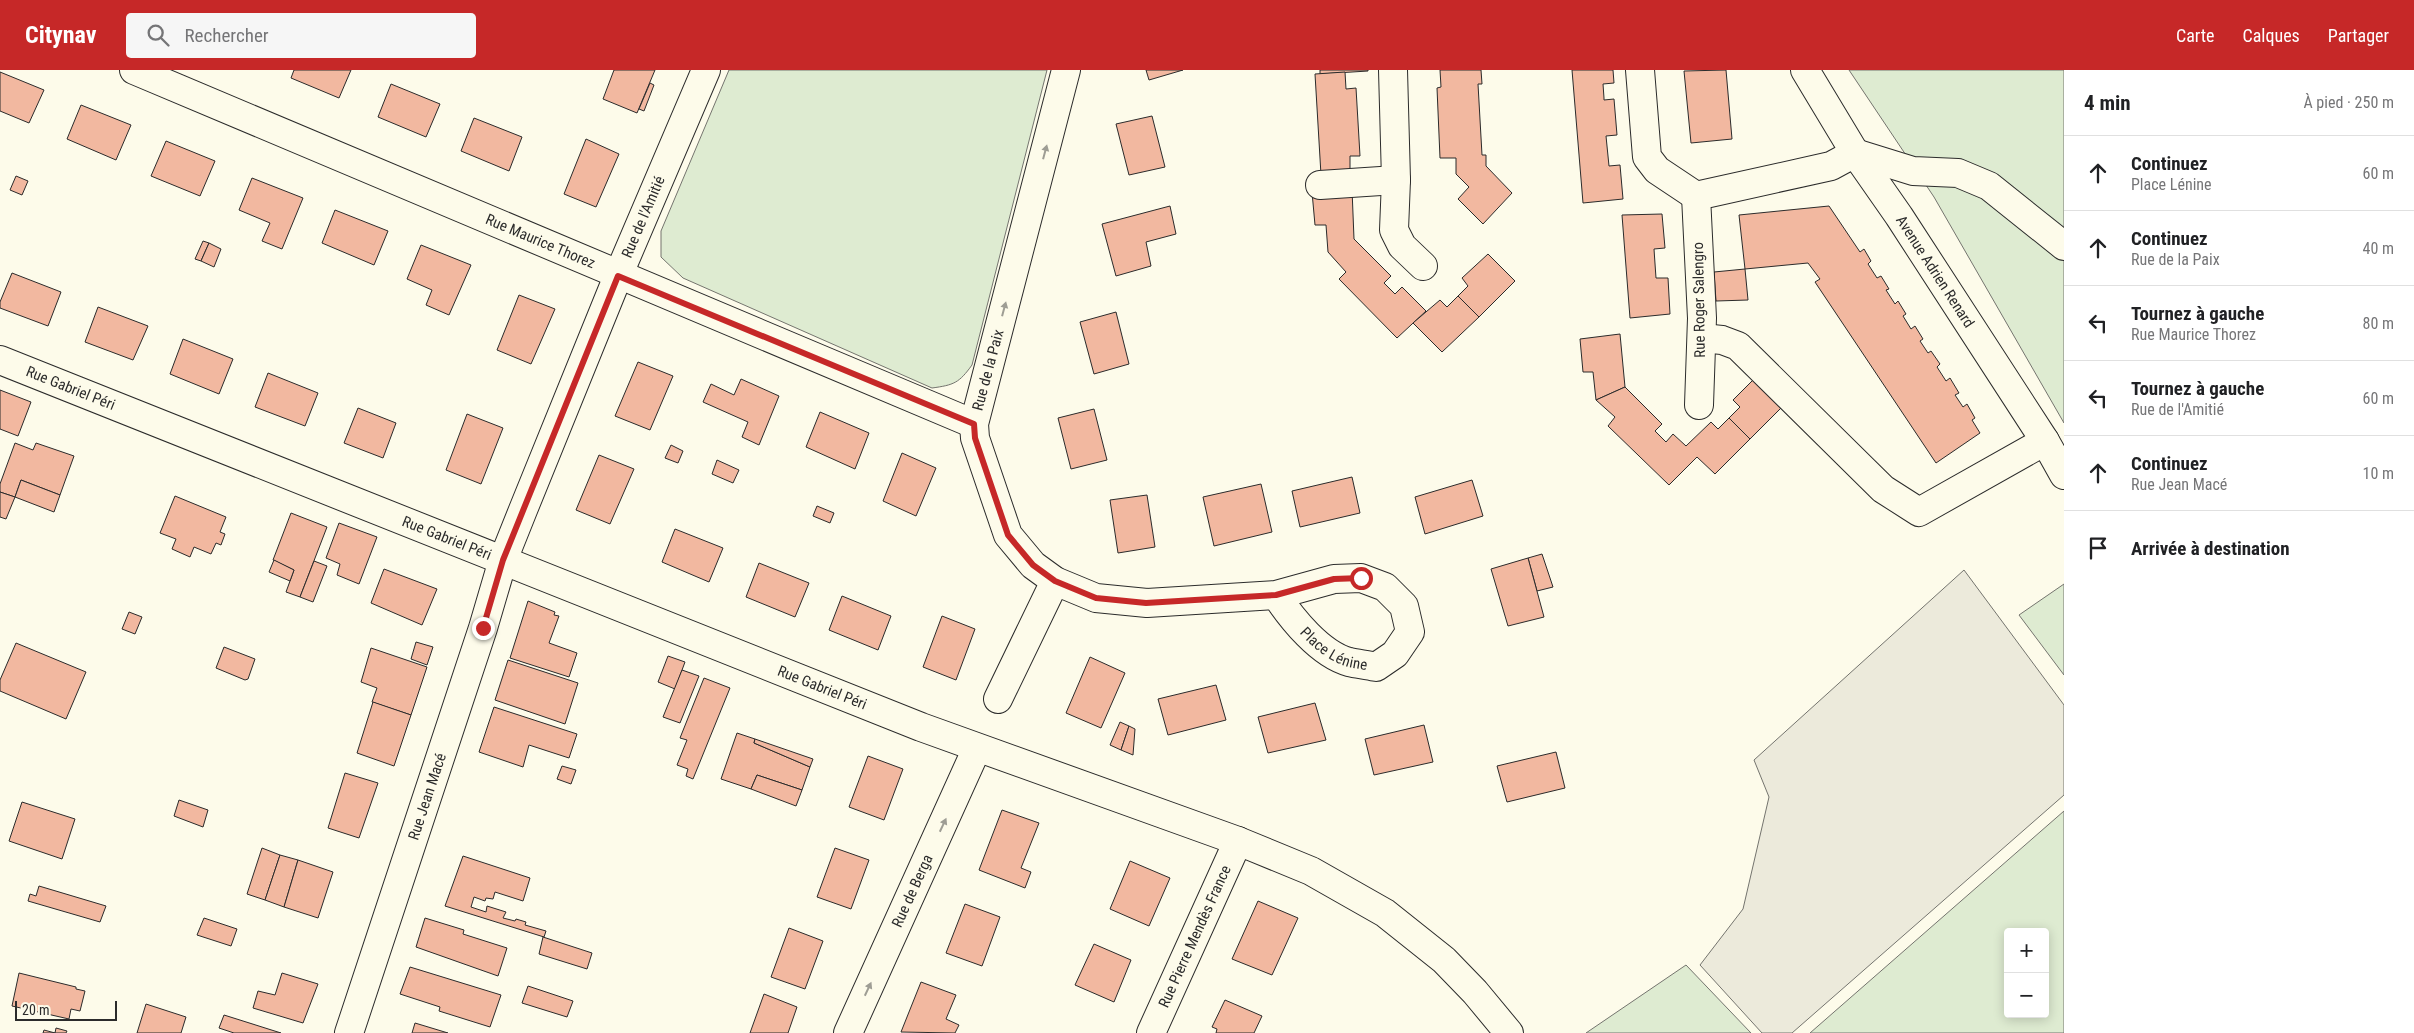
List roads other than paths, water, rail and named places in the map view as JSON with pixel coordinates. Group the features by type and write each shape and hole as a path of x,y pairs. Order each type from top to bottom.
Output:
{"street":[{"name":"Rue Maurice Thorez","path":"134,70 618,276 974,424"},
{"name":"Rue de l'Amitié","path":"503,560 618,276 706,70"},
{"name":"Rue de la Paix","path":"1055,581 1033,565 1008,535 975,438 974,424 1066,70"},
{"path":"1393,70 1396,180 1394,230 1402,246 1423,266"},
{"path":"1640,70 1647,157 1658,170 1696,196 1831,166 1855,153 1913,171 1958,173 1989,186 2064,246"},
{"name":"Avenue Adrien Renard","path":"1805,70 1855,153 1899,216 2045,441 2064,475"},
{"path":"1320,185 1396,180"},
{"name":"Rue Roger Salengro","path":"1696,196 1702,338 1699,404"},
{"path":"1702,338 1722,340 1738,346 1882,489 1919,512 2045,441"},
{"name":"Rue Gabriel Péri","path":"0,360 503,560 606,603 977,748 1238,840 1311,871 1385,913 1444,960 1475,992 1509,1033"},
{"name":"Rue Jean Macé","path":"349,1033 483,628 503,560"},
{"path":"998,699 1055,581 1096,598 1146,603 1276,595"},
{"name":"Rue de Berga","path":"848,1033 977,748"},
{"name":"Rue Pierre Mendès France","path":"1151,1033 1238,840"}]}
